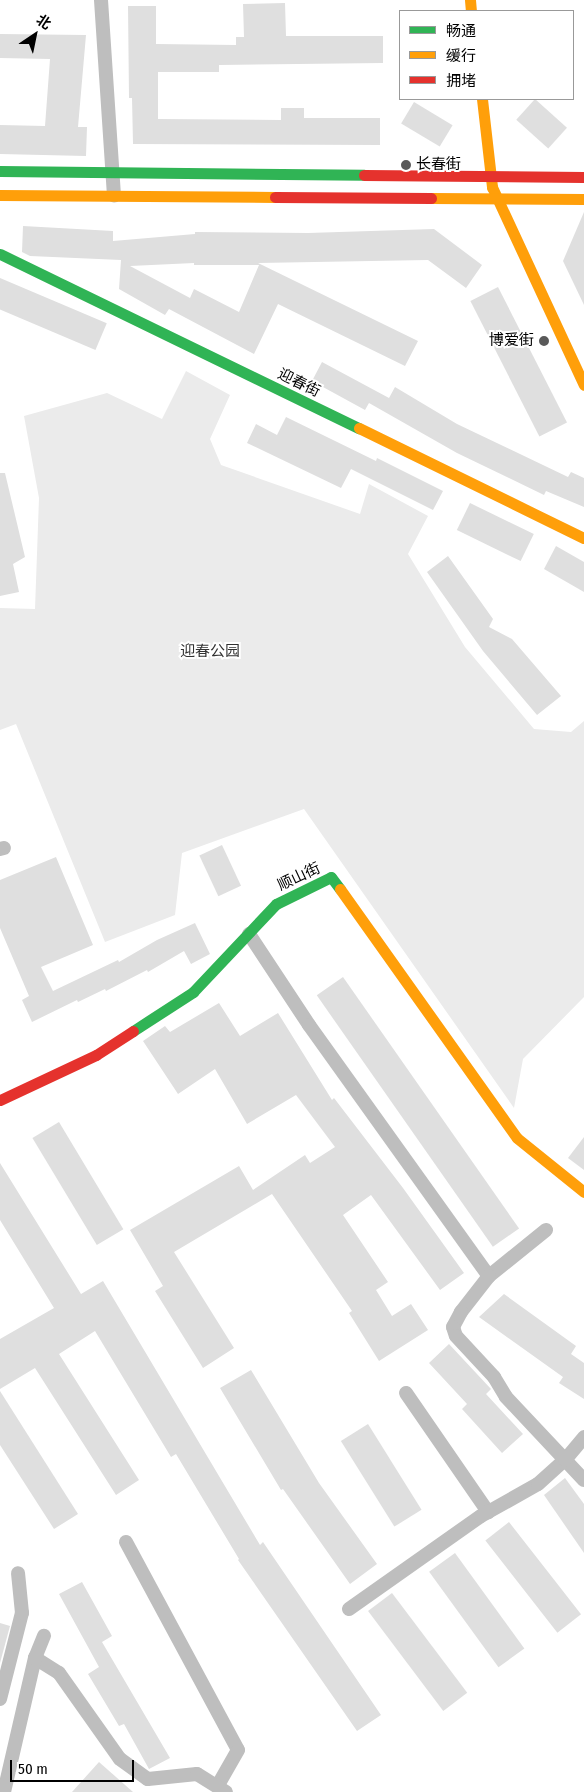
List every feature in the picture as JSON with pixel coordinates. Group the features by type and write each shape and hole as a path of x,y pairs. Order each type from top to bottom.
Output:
{"street":[{"path":"101,0 114,196"},
{"path":"482,100 492,187 584,385"},
{"path":"0,171 584,176"},
{"path":"0,196 584,199"},
{"name":"迎春街","path":"0,254 584,538"},
{"name":"顺山街","path":"0,1100 96,1054 193,992 276,904 331,877 517,1138 584,1192"},
{"path":"248,934 309,1025 489,1276"},
{"path":"546,1230 489,1276 461,1312 454,1327 456,1336 494,1377 506,1397 584,1480"},
{"path":"406,1393 488,1512"},
{"path":"349,1609 488,1512 538,1484 565,1460 584,1437"},
{"path":"36,1658 59,1673 120,1759 148,1779 197,1774 222,1789 238,1750 126,1542"},
{"path":"0,1699 22,1613 18,1573"},
{"path":"4,1792 36,1658 44,1636"}],"green space":[{"name":"迎春公园","path":"186,371 230,395 210,439 221,465 360,514 369,484 428,516 408,554 465,647 534,729 571,732 584,721 584,997 523,1059 514,1108 304,809 182,853 175,915 105,942 16,724 0,730 0,608 35,609 39,498 24,416 107,393 162,419"}],"building":[{"path":"285,3 286,36 383,36 383,63 219,65 219,72 158,72 158,119 281,120 281,108 304,108 304,118 380,118 380,145 133,144 132,98 129,98 128,6 156,6 156,44 236,45 236,37 244,37 243,4"},
{"path":"0,34 86,35 78,127 87,127 86,156 0,154 0,125 45,126 50,59 0,58"},
{"path":"534,100 567,128 548,149 516,120"},
{"path":"414,102 453,125 440,147 401,123"},
{"path":"584,212 584,305 563,261"},
{"path":"23,226 113,231 113,241 195,234 195,232 308,233 434,229 482,265 466,288 428,260 258,263 418,341 405,366 278,304 254,354 169,309 165,315 119,289 121,260 30,256 22,252","holes":["194,263 194,265 259,265 239,312 194,289 190,298 130,266"]},
{"path":"0,278 107,323 95,350 0,310"},
{"path":"498,287 567,422 539,437 470,301"},
{"path":"322,362 389,398 395,387 457,424 568,477 571,472 584,478 584,507 546,491 544,495 457,453 369,403 365,410 312,381"},
{"path":"286,417 376,461 377,458 443,491 433,510 351,469 341,488 247,443 256,424 277,435"},
{"path":"0,473 5,473 25,557 13,564 19,592 0,596"},
{"path":"470,503 534,534 521,561 457,530"},
{"path":"556,546 584,562 584,592 544,569"},
{"path":"448,556 493,619 489,627 512,639 561,696 537,715 483,651 427,572"},
{"path":"222,845 241,886 218,896 199,856"},
{"path":"56,857 93,945 41,967 53,991 118,960 119,962 157,940 195,923 210,954 191,964 184,951 148,972 147,970 106,991 105,989 78,1002 77,1000 32,1022 22,1000 29,996 0,928 0,880"},
{"path":"343,977 519,1228 493,1247 317,995"},
{"path":"219,1003 240,1036 278,1013 332,1100 334,1098 403,1188 464,1273 440,1290 371,1195 343,1215 388,1282 376,1290 392,1316 411,1304 428,1330 379,1361 349,1313 352,1311 272,1194 174,1252 234,1348 203,1368 155,1291 163,1286 130,1230 239,1166 253,1190 305,1155 310,1163 335,1147 296,1095 247,1124 215,1069 178,1094 143,1041 165,1026 170,1032"},
{"path":"59,1122 123,1229 97,1245 32,1138"},
{"path":"584,1137 584,1170 568,1158"},
{"path":"0,1163 81,1294 103,1281 260,1545 263,1542 381,1715 357,1731 238,1560 176,1454 171,1457 95,1331 59,1354 139,1480 116,1495 35,1368 0,1389 0,1339 54,1308 0,1220"},
{"path":"504,1294 576,1346 571,1354 584,1363 584,1399 559,1383 563,1377 479,1317"},
{"path":"449,1344 491,1389 486,1394 523,1434 502,1453 462,1409 467,1404 429,1363"},
{"path":"251,1370 319,1483 377,1564 350,1584 283,1489 281,1490 220,1388"},
{"path":"0,1391 78,1514 54,1529 0,1445"},
{"path":"368,1424 422,1510 394,1527 341,1441"},
{"path":"565,1478 584,1504 584,1553 544,1495"},
{"path":"509,1522 581,1614 557,1633 485,1540"},
{"path":"455,1553 524,1648 498,1667 429,1572"},
{"path":"82,1582 112,1636 102,1642 170,1758 149,1769 124,1724 119,1726 88,1674 99,1667 59,1594"},
{"path":"392,1593 467,1693 443,1711 368,1611"},
{"path":"0,1623 10,1626 0,1663"},
{"path":"99,1762 133,1792 72,1792"}],"traffic: fast":[{"path":"0,171 364,175"},
{"path":"0,254 359,428"},
{"path":"133,1031 193,992 276,904 331,877 340,889"}],"traffic: slow":[{"path":"470,0 471,10"},
{"path":"482,100 492,187 584,385"},
{"path":"0,195 275,197"},
{"path":"431,198 584,199"},
{"path":"359,428 584,538"},
{"path":"340,889 517,1138 584,1192"}],"traffic: jam":[{"path":"364,175 584,177"},
{"path":"275,197 431,198"},
{"path":"0,1100 96,1055 133,1031"}],"place":[{"name":"长春街","path":"406,165"},
{"name":"博爱街","path":"544,341"}]}
